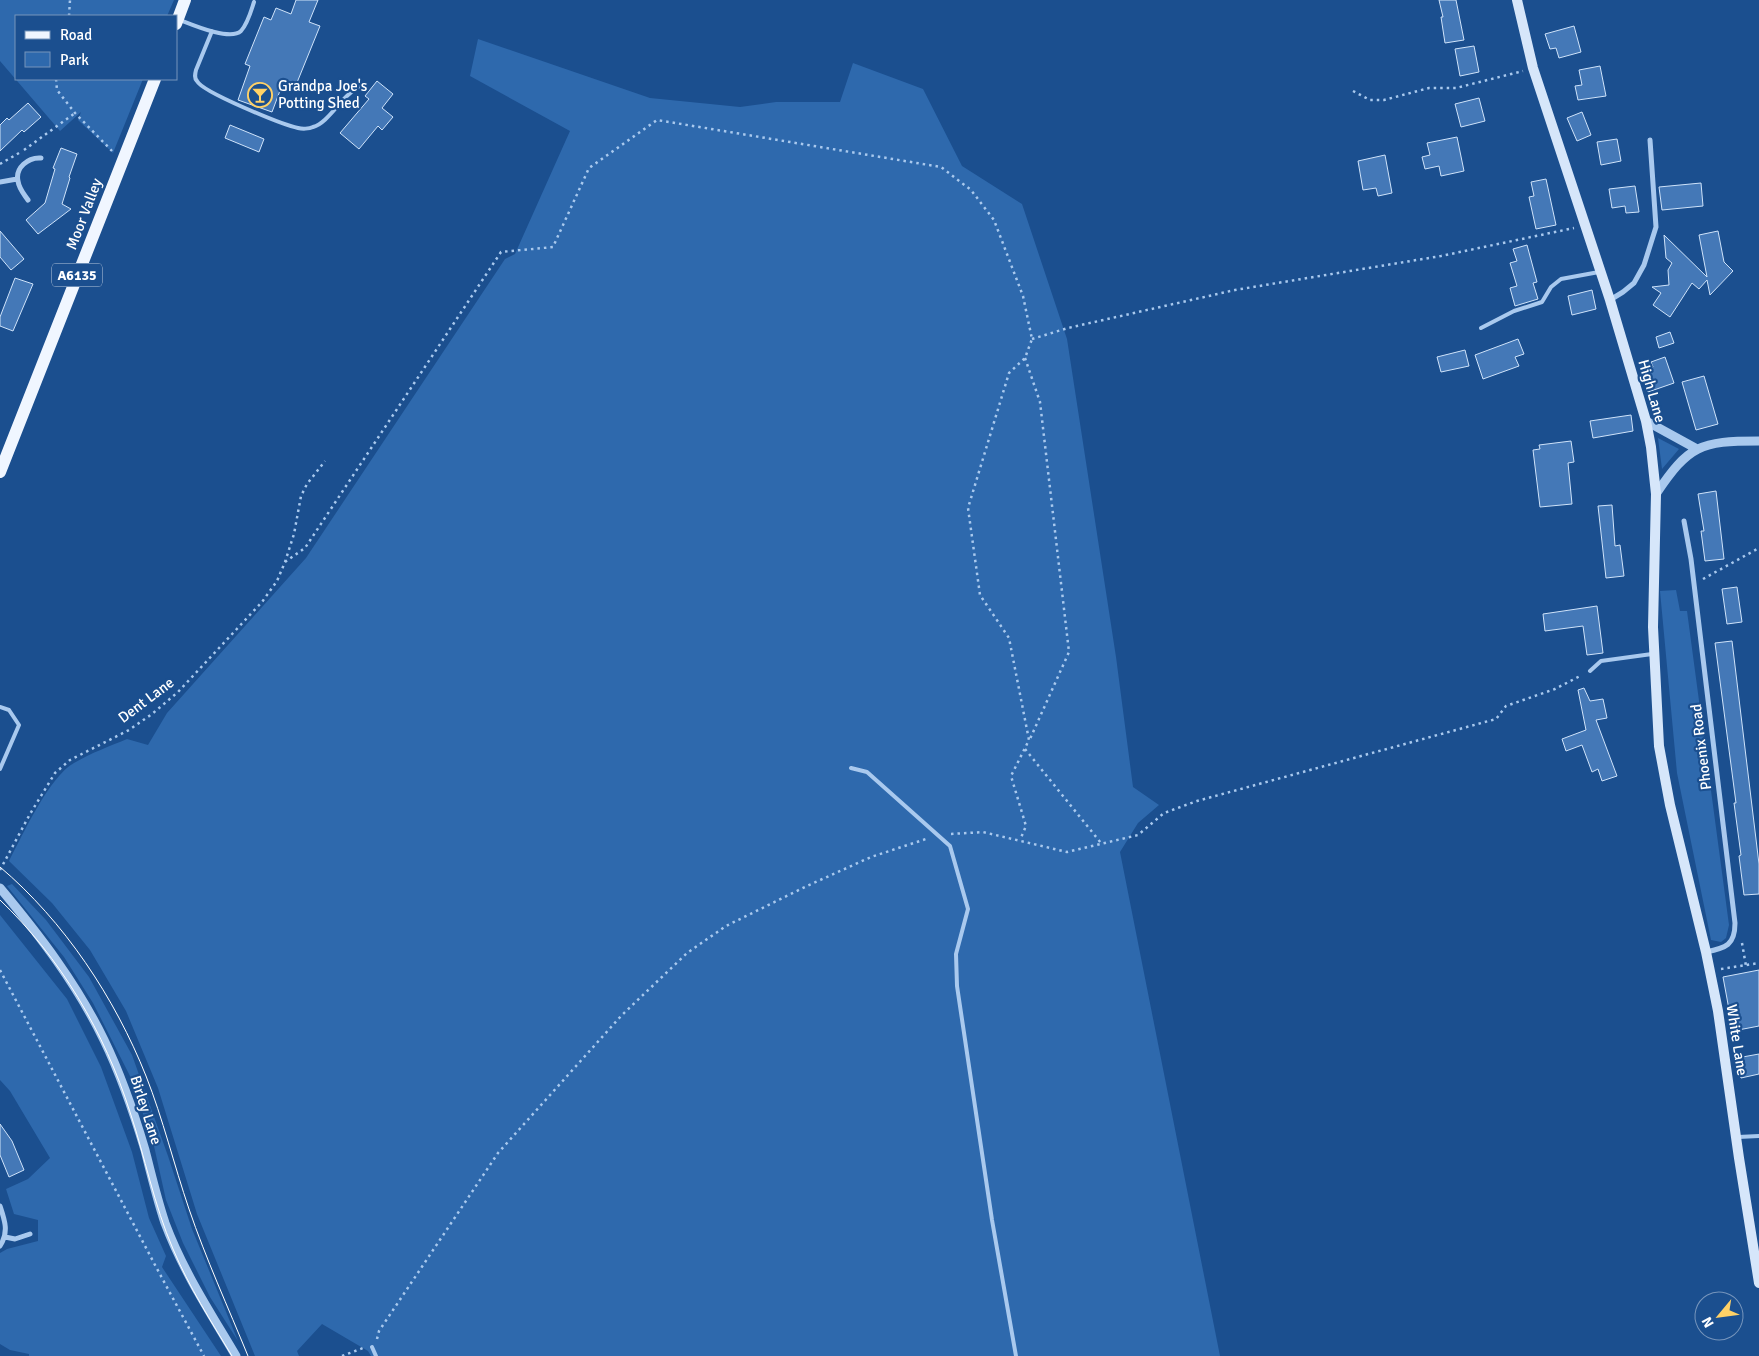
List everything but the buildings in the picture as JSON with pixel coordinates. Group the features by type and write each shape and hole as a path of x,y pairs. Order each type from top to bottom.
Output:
{"main road":[{"path":"178,20 186,0"},
{"name":"High Lane","path":"1517,0 1533,68 1610,300 1646,421 1651,447 1656,494 1652,627 1659,746 1670,805"},
{"name":"Moor Valley","path":"0,472 154,80"},
{"name":"White Lane","path":"1670,805 1706,952 1718,1011 1759,1282"}],"street":[{"path":"1610,300 1624,292 1634,282 1644,265 1656,226 1650,140"},
{"path":"28,200 21,190 17,179 20,169 34,157 41,158"},
{"path":"0,182 17,179"},
{"path":"1646,421 1697,449"},
{"path":"1656,494 1678,463 1697,449 1707,444 1729,441 1759,441"},
{"name":"Phoenix Road","path":"1684,521 1694,584 1735,935"},
{"name":"Birley Lane","path":"0,888 33,926 60,964 86,1004 105,1041 132,1108 164,1220 175,1248 211,1316 236,1356"},
{"path":"1706,952 1721,949 1731,943 1735,935"},
{"path":"0,1206 7,1228 5,1238 0,1246"},
{"path":"5,1238 15,1239 30,1234"}],"lane":[{"path":"178,22 235,35 246,25 254,2"},
{"path":"212,31 196,70 197,82 202,87 222,98 298,129 314,127 323,121 347,94 362,85"},
{"path":"1482,328 1514,311 1542,302 1551,287 1561,279 1600,272"},
{"path":"1590,671 1601,661 1654,654"},
{"path":"0,707 9,710 19,725 0,769"},
{"path":"850,768 867,772 950,846 968,909 956,954 957,986 992,1220 1016,1356"},
{"path":"1736,1137 1759,1136"},
{"path":"372,1347 376,1356"}],"path":[{"path":"69,15 70,0"},
{"path":"1353,91 1370,100 1384,100 1429,88 1456,88 1533,68"},
{"path":"56,80 57,90 75,113 122,162"},
{"path":"0,164 32,146 75,113"},
{"path":"285,562 305,548 501,252 553,247 589,168 657,120 941,167 971,190 994,220 1023,296 1032,339 1025,358 1009,372 968,508 980,595 1008,638 1030,740"},
{"path":"1032,339 1078,326 1235,290 1441,256 1585,226"},
{"path":"1020,840 1026,826 1011,776 1030,740 1069,652 1040,402 1025,358"},
{"name":"Dent Lane","path":"0,870 30,814 55,773 70,760 129,730 152,714 178,692 262,602 277,581 285,562 294,534 301,496 307,484 325,461"},
{"path":"1694,584 1759,548"},
{"path":"342,1356 358,1349 372,1347 380,1331 498,1153 621,1016 687,953 726,926 807,886 871,858 938,835 983,832 1067,852 1138,835 1164,813 1197,801 1496,719 1506,706 1555,689 1590,671"},
{"path":"1025,749 1102,843"},
{"path":"1735,935 1742,942 1746,966"},
{"path":"1710,971 1759,963"},
{"path":"0,970 204,1356"}],"green space":[{"path":"0,0 174,0 167,15 15,15 15,78 0,61"},
{"path":"478,39 650,98 740,107 776,102 840,102 853,63 923,89 962,166 1022,204 1067,339 1116,657 1133,787 1159,805 1138,823 1120,852 1220,1356 371,1356 368,1351 322,1324 297,1351 299,1356 255,1356 197,1214 158,1088 126,1011 90,950 52,903 9,861 37,807 55,780 74,763 127,739 148,745 167,713 306,558 505,259 515,254 570,131 470,76"},
{"path":"16,80 143,80 113,153 78,120 81,112 60,131"},
{"path":"1658,438 1679,449 1662,469"},
{"path":"1676,590 1680,611 1687,611 1729,925 1726,938 1721,942 1711,940 1677,773 1660,591"},
{"path":"12,884 46,920 89,977 132,1055 192,1229 238,1341 210,1297 183,1243 166,1200 154,1146 130,1076 93,1003 64,957 7,886"},
{"path":"0,915 67,999 101,1067 132,1152 149,1218 166,1256 162,1267 221,1356 29,1356 29,1354 10,1350 0,1344 0,1253 7,1249 38,1241 38,1220 14,1214 6,1189 28,1179 50,1158 10,1091 0,1080"}],"tram line":[{"path":"0,867 23,888 66,936 85,962 119,1018 146,1076 196,1228 248,1356"},
{"path":"0,900 22,922 61,971 94,1025 120,1083 160,1215 173,1249 193,1290 232,1356"}],"place":[{"name":"Grandpa Joe's Potting Shed","path":"260,95"}]}
